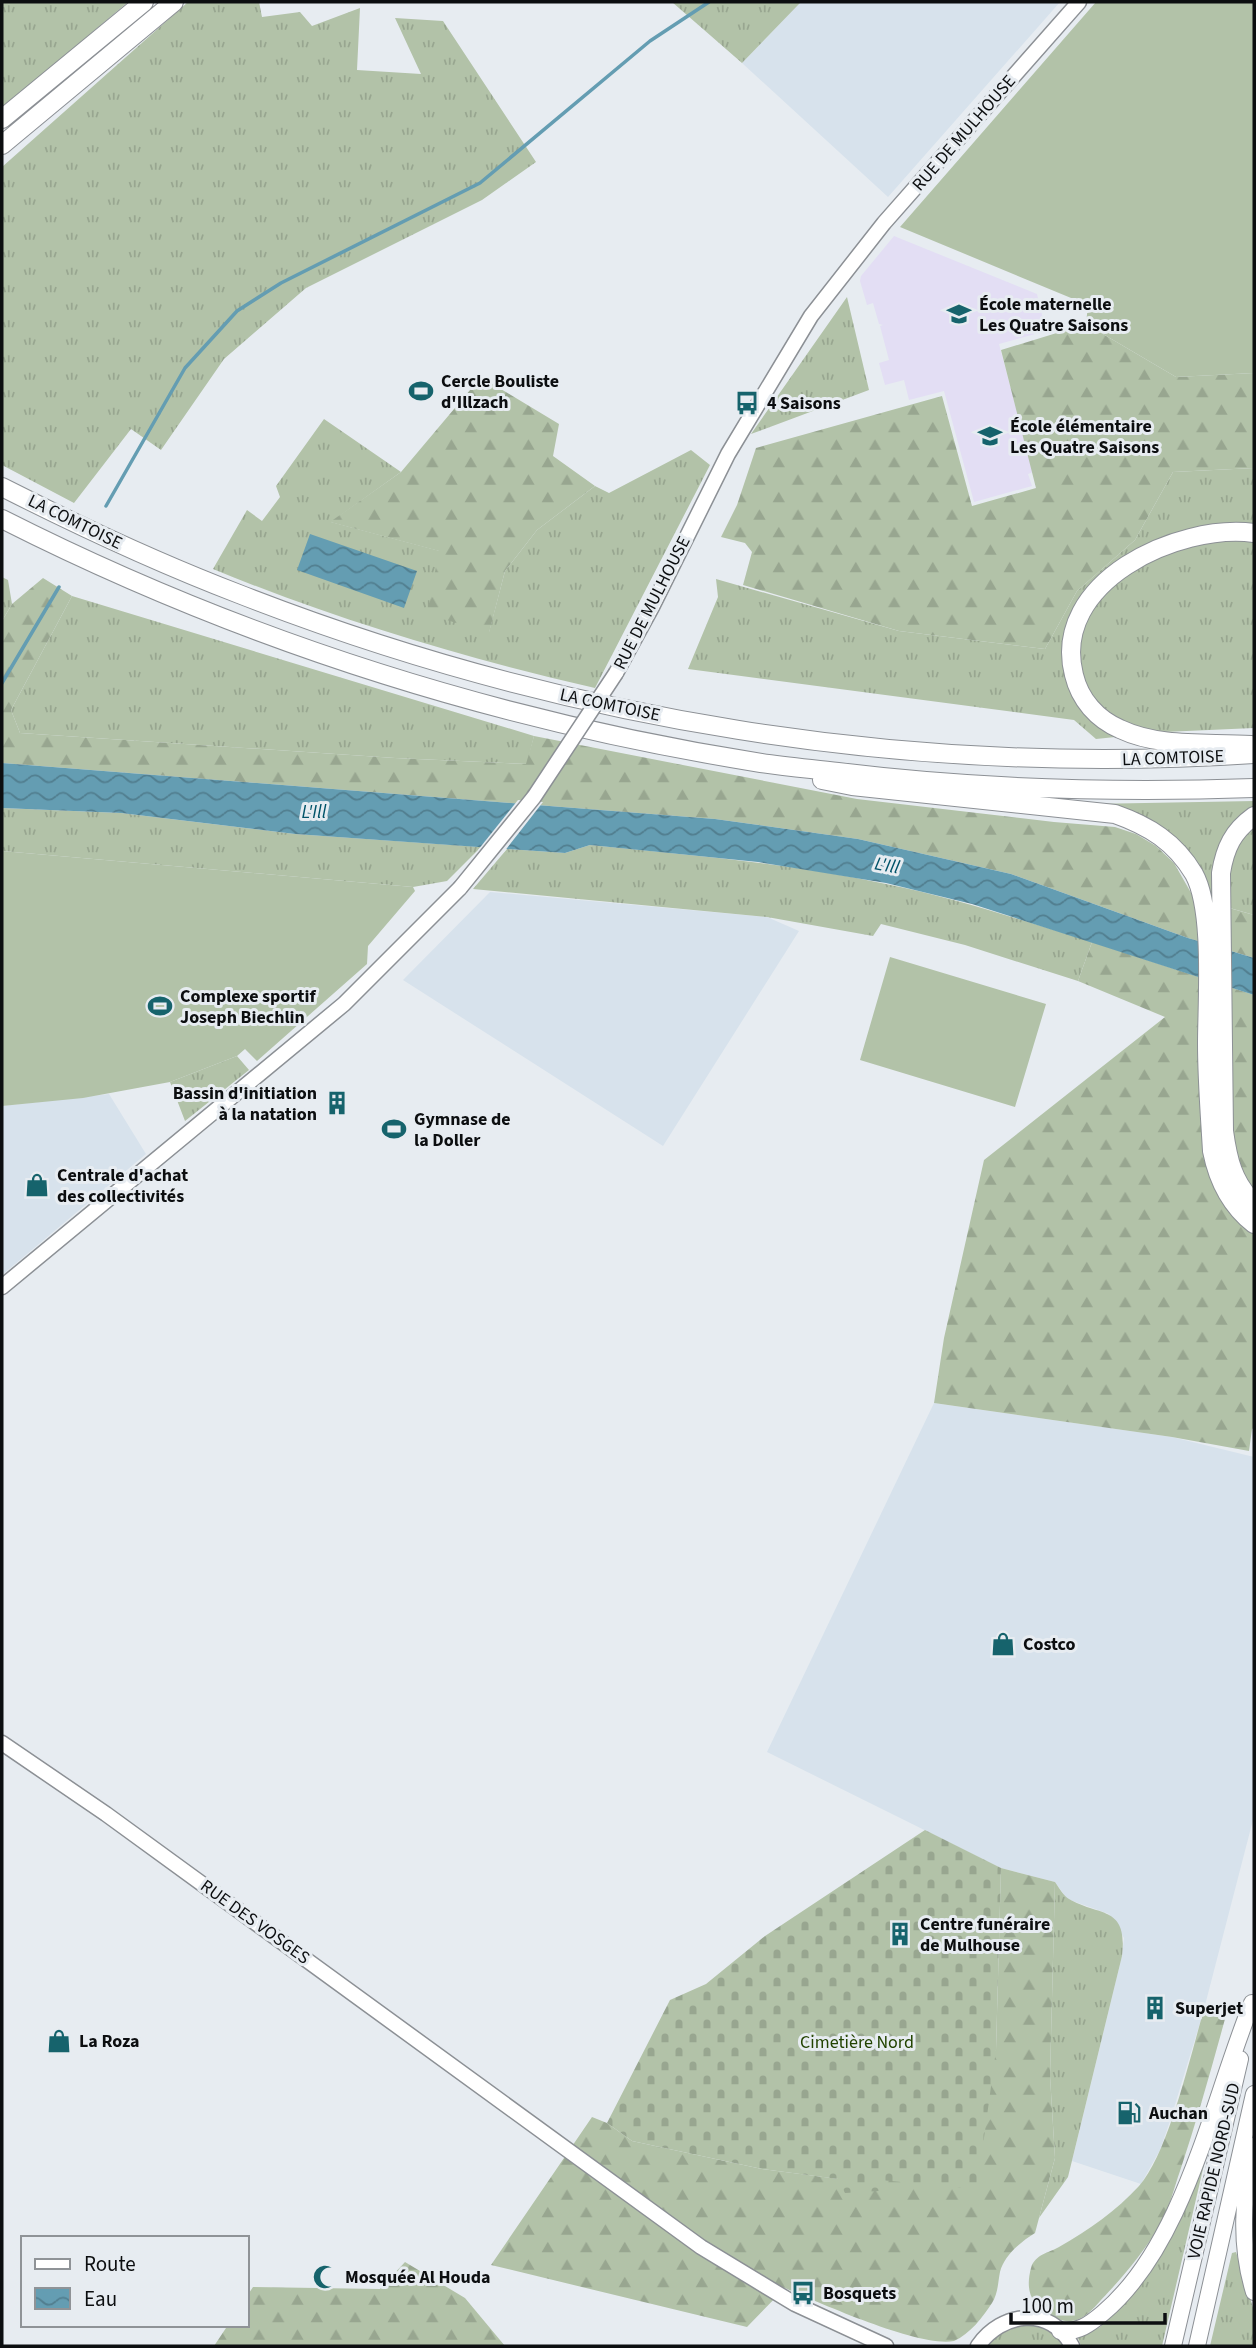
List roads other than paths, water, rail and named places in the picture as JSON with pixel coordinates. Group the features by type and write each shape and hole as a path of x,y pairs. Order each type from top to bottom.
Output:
{"highway":[{"path":"2,119 144,2"},
{"path":"2,145 174,2"},
{"name":"LA COMTOISE","path":"2,487 146,556 325,626 430,660 635,712 822,742 959,755 1152,760 1254,754"},
{"name":"LA COMTOISE","path":"2,519 119,576 226,620 422,687 564,725 764,764 906,780 993,787 1163,791 1254,788"},
{"path":"1254,533 1228,531 1194,537 1157,550 1116,573 1095,591 1081,610 1072,635 1071,656 1074,678 1084,700 1100,717 1121,730 1159,740 1254,746"},
{"path":"764,764 809,778 852,786 1115,814 1152,829 1166,839 1195,876 1203,901 1215,1061 1227,1156 1237,1181 1254,1203"},
{"path":"1254,816 1228,843 1221,873 1212,1151 1214,1165 1229,1198 1254,1224"},
{"path":"1060,2331 1071,2332 1092,2322 1121,2298 1153,2254 1179,2203 1253,1999"},
{"name":"VOIE RAPIDE NORD-SUD","path":"1173,2346 1253,1999"},
{"name":"VOIE RAPIDE NORD-SUD","path":"1197,2346 1254,2094"},
{"path":"1254,2146 1245,2204 1244,2243 1254,2292"}],"main road":[{"name":"RUE DE MULHOUSE","path":"2,1287 344,1004 460,888 534,797 616,673 728,454 811,316 884,223 1079,2"},
{"name":"RUE DES VOSGES","path":"2,1743 116,1821 690,2239 758,2284 795,2304 884,2345 899,2346"},
{"path":"978,2346 996,2326 1022,2318 1049,2323 1060,2331 1072,2346"}],"water":[{"path":"310,534 417,571 404,608 297,570"},
{"name":"L'Ill","path":"2,763 715,819 858,839 1011,874 1188,938 1254,958 1254,995 972,904 886,883 758,862 590,845 565,853 295,834 121,813 2,808"}],"waterway":[{"path":"106,506 185,368 237,311 281,283 480,183 650,41 709,2"},
{"path":"2,683 59,587"}],"place":[{"name":"École maternelle Les Quatre Saisons","path":"959,314"},
{"name":"Cercle Bouliste d'Illzach","path":"421,391"},
{"name":"4 Saisons","path":"747,403"},
{"name":"École élémentaire Les Quatre Saisons","path":"990,436"},
{"name":"Complexe sportif Joseph Biechlin","path":"160,1006"},
{"name":"Bassin d'initiation à la natation","path":"337,1103"},
{"name":"Gymnase de la Doller","path":"394,1129"},
{"name":"Centrale d'achat des collectivités","path":"37,1185"},
{"name":"Costco","path":"1003,1644"},
{"name":"Centre funéraire de Mulhouse","path":"900,1934"},
{"name":"Superjet","path":"1155,2008"},
{"name":"La Roza","path":"59,2041"},
{"name":"Auchan","path":"1129,2113"},
{"name":"Mosquée Al Houda","path":"325,2277"},
{"name":"Bosquets","path":"803,2293"}],"park label":[{"name":"Cimetière Nord","path":"857,2042"}]}
